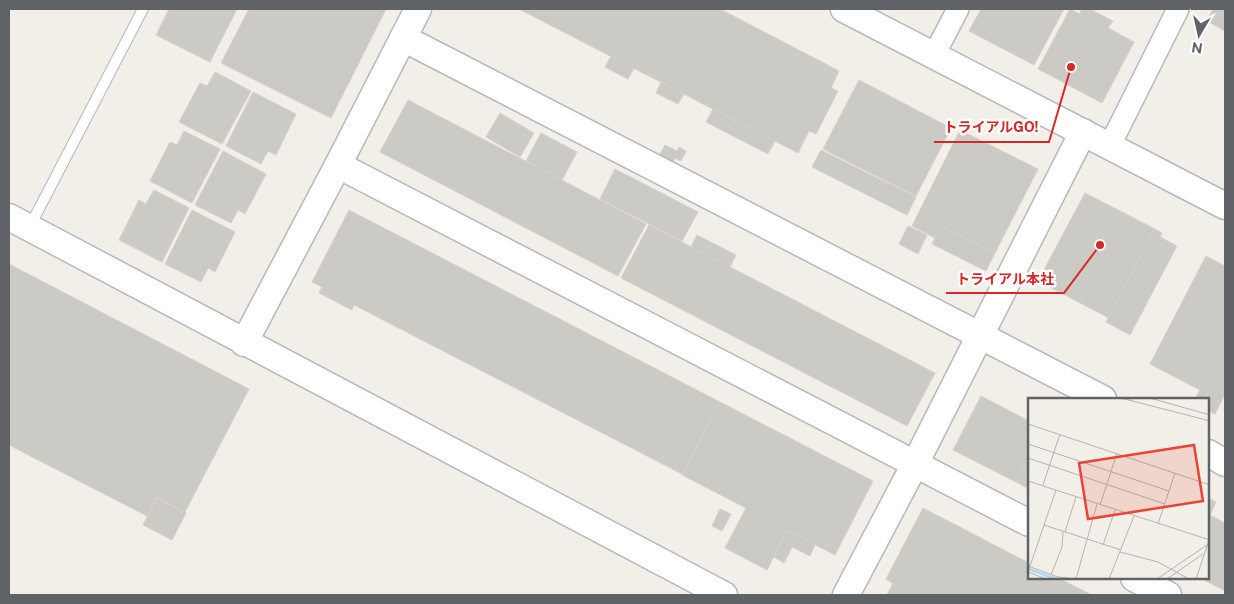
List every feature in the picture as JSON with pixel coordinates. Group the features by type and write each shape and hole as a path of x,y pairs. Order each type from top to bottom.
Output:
{"street":[{"path":"244,343 418,9"},
{"path":"844,9 1225,206"},
{"path":"934,56 958,9"},
{"path":"1110,147 1178,9"},
{"path":"403,38 1101,398"},
{"path":"846,595 915,464 1083,132"},
{"path":"338,165 1028,522"},
{"path":"19,223 724,595"},
{"path":"1209,454 1225,462"},
{"path":"1136,579 1168,595"}],"lane":[{"path":"19,223 143,9"}],"building":[{"path":"169,9 237,9 210,62 156,35"},
{"path":"249,9 386,9 331,118 221,63"},
{"path":"519,9 720,9 839,71 831,88 838,91 816,134 809,131 798,153"},
{"path":"981,9 1064,9 1034,65 969,31"},
{"path":"1070,9 1079,14 1082,9 1090,9 1113,21 1108,28 1134,42 1102,103 1038,69"},
{"path":"1213,9 1225,9 1225,31 1207,21"},
{"path":"611,56 634,68 628,79 605,67"},
{"path":"215,72 251,91 222,144 179,122 200,83 207,86"},
{"path":"859,80 951,128 916,196 823,149"},
{"path":"661,82 684,94 678,104 656,93"},
{"path":"253,92 296,114 276,155 268,151 261,164 226,146"},
{"path":"408,100 646,224 618,276 380,152"},
{"path":"713,109 775,141 768,154 706,122"},
{"path":"500,113 534,133 520,157 486,137"},
{"path":"960,130 1038,169 995,253 941,226 935,238 912,226"},
{"path":"184,131 220,149 192,203 150,181 170,142 177,145"},
{"path":"541,133 577,152 562,180 526,161"},
{"path":"665,145 677,151 679,147 686,151 681,161 675,158 673,163 659,156"},
{"path":"821,150 916,197 907,215 812,167"},
{"path":"223,151 266,174 245,214 238,210 231,223 195,205"},
{"path":"615,169 698,212 682,241 600,199"},
{"path":"154,190 189,208 162,262 119,240 139,200 146,204"},
{"path":"1085,193 1155,229 1109,318 1038,281"},
{"path":"192,210 235,232 215,272 208,268 201,282 165,264"},
{"path":"349,210 720,402 682,474 354,305 352,310 319,293 322,287 312,282"},
{"path":"649,225 935,373 907,426 621,278"},
{"path":"908,226 927,235 918,254 899,244"},
{"path":"941,226 995,253 986,271 932,244"},
{"path":"1155,229 1162,233 1160,237 1177,246 1130,335 1106,322"},
{"path":"697,235 736,255 730,267 691,247"},
{"path":"1206,256 1225,266 1225,394 1215,414 1209,411 1209,398 1196,398 1200,390 1150,364"},
{"path":"9,264 249,389 185,512 157,497 147,516 9,445"},
{"path":"981,396 1028,420 1028,459 1016,482 953,450"},
{"path":"720,402 873,481 835,555 787,530 767,570 725,548 746,508 682,475"},
{"path":"1028,459 1028,488 1016,482"},
{"path":"157,498 186,513 172,540 143,525"},
{"path":"1209,498 1216,502 1209,514"},
{"path":"923,508 1028,562 1028,579 1060,579 1092,595 917,595 914,593 913,595 887,595 893,583 886,579"},
{"path":"720,509 731,514 722,531 712,526"},
{"path":"1209,515 1225,523 1225,591 1202,579 1209,579"},
{"path":"787,530 815,545 810,556 792,547 784,563 774,557"}],"place":[{"name":"トライアルGO!","path":"1071,67"},
{"name":"トライアル本社","path":"1100,245"}]}
